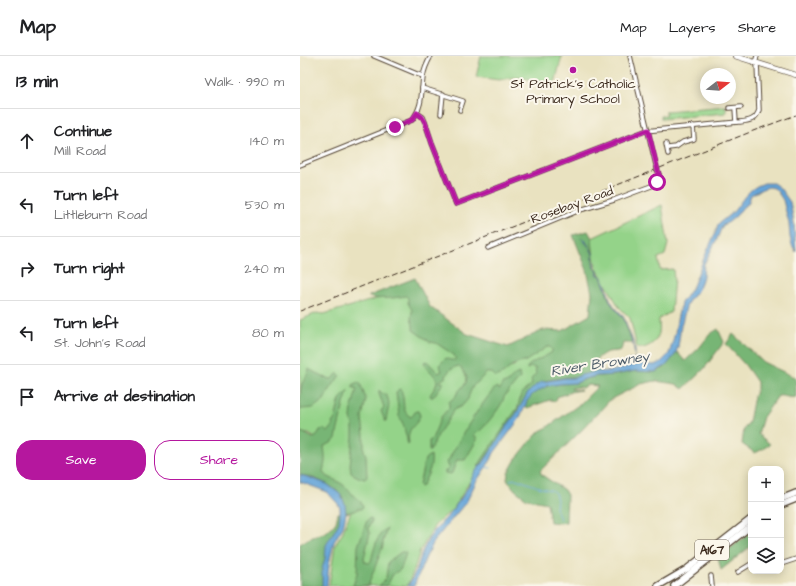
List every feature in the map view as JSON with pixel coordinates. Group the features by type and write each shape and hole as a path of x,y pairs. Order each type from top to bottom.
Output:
{"highway":[{"path":"784,498 796,493"},
{"path":"784,504 796,499"},
{"name":"A167","path":"661,585 687,569 748,521"},
{"name":"A167","path":"674,586 748,528"},
{"path":"661,585 669,582 674,586"}],"main road":[{"path":"735,56 796,75"}],"street":[{"path":"374,56 423,76"},
{"path":"300,165 412,120 420,107 423,76 426,65 431,56"},
{"path":"630,56 648,130"},
{"path":"417,113 425,122 456,204 648,130 738,122 754,119 759,110 756,63 757,56"},
{"path":"422,88 462,101 460,110"},
{"path":"441,114 443,94"},
{"path":"729,108 741,107"},
{"path":"735,108 738,122"},
{"path":"668,148 676,147 683,142 694,139 693,126"},
{"name":"Rosebay Road","path":"488,248 580,210 614,200 654,185 657,182 659,175 648,130"},
{"path":"666,144 668,154"},
{"path":"784,563 796,559"},
{"path":"738,572 742,567 748,565"},
{"path":"710,580 712,586"}],"green space":[{"path":"481,56 562,56 555,83 515,77 499,80 476,77"},
{"path":"726,106 726,113 661,119 661,116 666,115 666,111"},
{"path":"662,205 668,244 665,255 658,258 660,270 673,269 674,279 671,312 659,319 659,333 654,342 647,347 637,348 630,318 619,307 596,267 592,238"},
{"path":"588,231 592,238 594,268 598,271 598,275 601,276 611,303 624,319 633,343 623,343 621,350 603,354 598,358 592,367 596,369 599,366 601,371 574,378 568,377 549,380 536,385 527,394 516,414 479,467 479,464 518,407 522,393 532,384 531,379 536,374 535,368 531,367 527,369 527,367 552,352 552,349 547,347 526,361 513,365 504,373 496,377 492,373 486,373 473,386 468,399 462,406 453,410 429,451 429,441 432,439 441,417 449,408 449,402 456,396 466,383 467,378 458,366 451,369 446,377 440,381 440,383 443,382 443,385 433,397 431,397 430,395 436,386 437,380 426,367 424,362 427,361 438,373 442,371 439,365 446,358 451,360 456,359 454,355 436,343 430,342 413,330 411,319 412,310 406,296 383,299 369,296 415,278 430,307 467,334 508,347 543,330 562,331 590,315 592,293 587,270 573,235"},
{"path":"406,294 493,374 510,368 551,344 554,352 541,364 520,405 482,461 454,508 435,525 420,551 407,586 329,586 335,545 342,534 351,511 321,473 323,443 309,434 300,433 300,320 317,313 324,314 376,299"},
{"path":"718,329 724,342 704,369 683,389 676,384 655,381 641,384 611,399 540,471 542,475 564,490 567,495 566,522 550,522 547,503 527,499 515,490 507,480 508,473 516,459 540,431 580,404 598,386 588,385 582,388 571,388 581,390 557,397 556,401 550,400 527,408 525,407 529,397 540,389 547,386 576,383 597,376 614,375 635,371 655,372 664,368 677,352 685,361 699,348 710,334"},
{"path":"733,334 763,362 796,378 796,397 791,398 778,396 763,417 758,434 770,444 755,453 742,444 744,429 749,422 754,396 757,389 757,382 745,365 726,344"},
{"path":"309,369 323,377 332,379 337,374 340,375 324,400 313,408 300,410 301,387"},
{"path":"519,373 520,378 504,397 495,413 482,429 474,434 474,436 477,437 477,440 465,460 457,460 452,473 445,473 445,471 448,470 449,467 447,463 452,453 482,405 496,387 500,390 502,384"},
{"path":"358,382 360,383 366,399 362,417 364,451 366,455 367,477 365,479 351,473 350,465 353,437 351,418 352,407 357,389 352,387"},
{"path":"399,389 401,390 402,394 404,409 408,415 411,417 416,411 418,411 420,415 419,419 409,433 408,444 403,424 399,416 396,392"},
{"path":"379,390 383,394 386,394 389,401 386,421 381,411 384,407"},
{"path":"348,391 336,438 333,442 324,446 325,462 323,472 325,475 345,486 362,503 363,507 361,509 346,513 345,505 340,494 332,487 310,477 300,475 300,432 313,438 316,437 320,430 324,429 328,432 333,426 332,423 335,419 340,399"},
{"path":"431,455 429,471 426,479 420,487 419,485 425,459"},
{"path":"338,513 343,513 342,521 331,539 323,586 300,586 300,544 326,532 336,522"},
{"path":"371,518 372,521 368,528 370,533 364,558 365,562 369,563 371,561 378,539 387,528 383,546 368,586 353,586 357,573 358,546 366,523 368,519"},
{"path":"748,534 748,548 721,570 718,558"},
{"path":"401,552 406,553 400,570 393,574 387,586 379,586 386,578 388,562"}],"water":[{"path":"764,183 773,183 780,188 790,202 794,223 796,252 790,237 789,224 783,200 777,191 774,188 769,187 751,195 748,204 743,207 729,222 723,225 721,229 704,264 700,286 687,304 675,355 666,366 655,372 635,371 614,375 597,376 576,383 547,386 533,394 527,401 518,421 494,453 476,482 467,501 435,540 414,586 408,586 416,571 429,538 460,500 474,473 483,463 516,414 527,394 536,385 541,382 574,378 593,372 611,371 640,364 654,365 661,362 668,355 675,333 681,303 693,286 718,224 734,211 745,196 757,186"},
{"path":"601,277 605,282 612,303 625,320 634,343 635,356 633,344 624,319 611,303"},
{"path":"300,475 327,484 340,494 345,504 345,518 343,527 334,542 329,564 327,586 322,586 322,569 326,545 339,523 340,508 327,492 300,482"}],"waterway":[{"name":"River Browney","path":"485,467 491,468"},
{"path":"510,480 516,479 551,490 555,493 557,500 556,508 561,522"}],"railway":[{"path":"300,311 796,115"}],"place":[{"name":"St Patrick's Catholic Primary School","path":"573,70"}],"route":[{"path":"395,127 412,120 417,113 422,117 456,204 648,130 659,175 657,182"}]}
